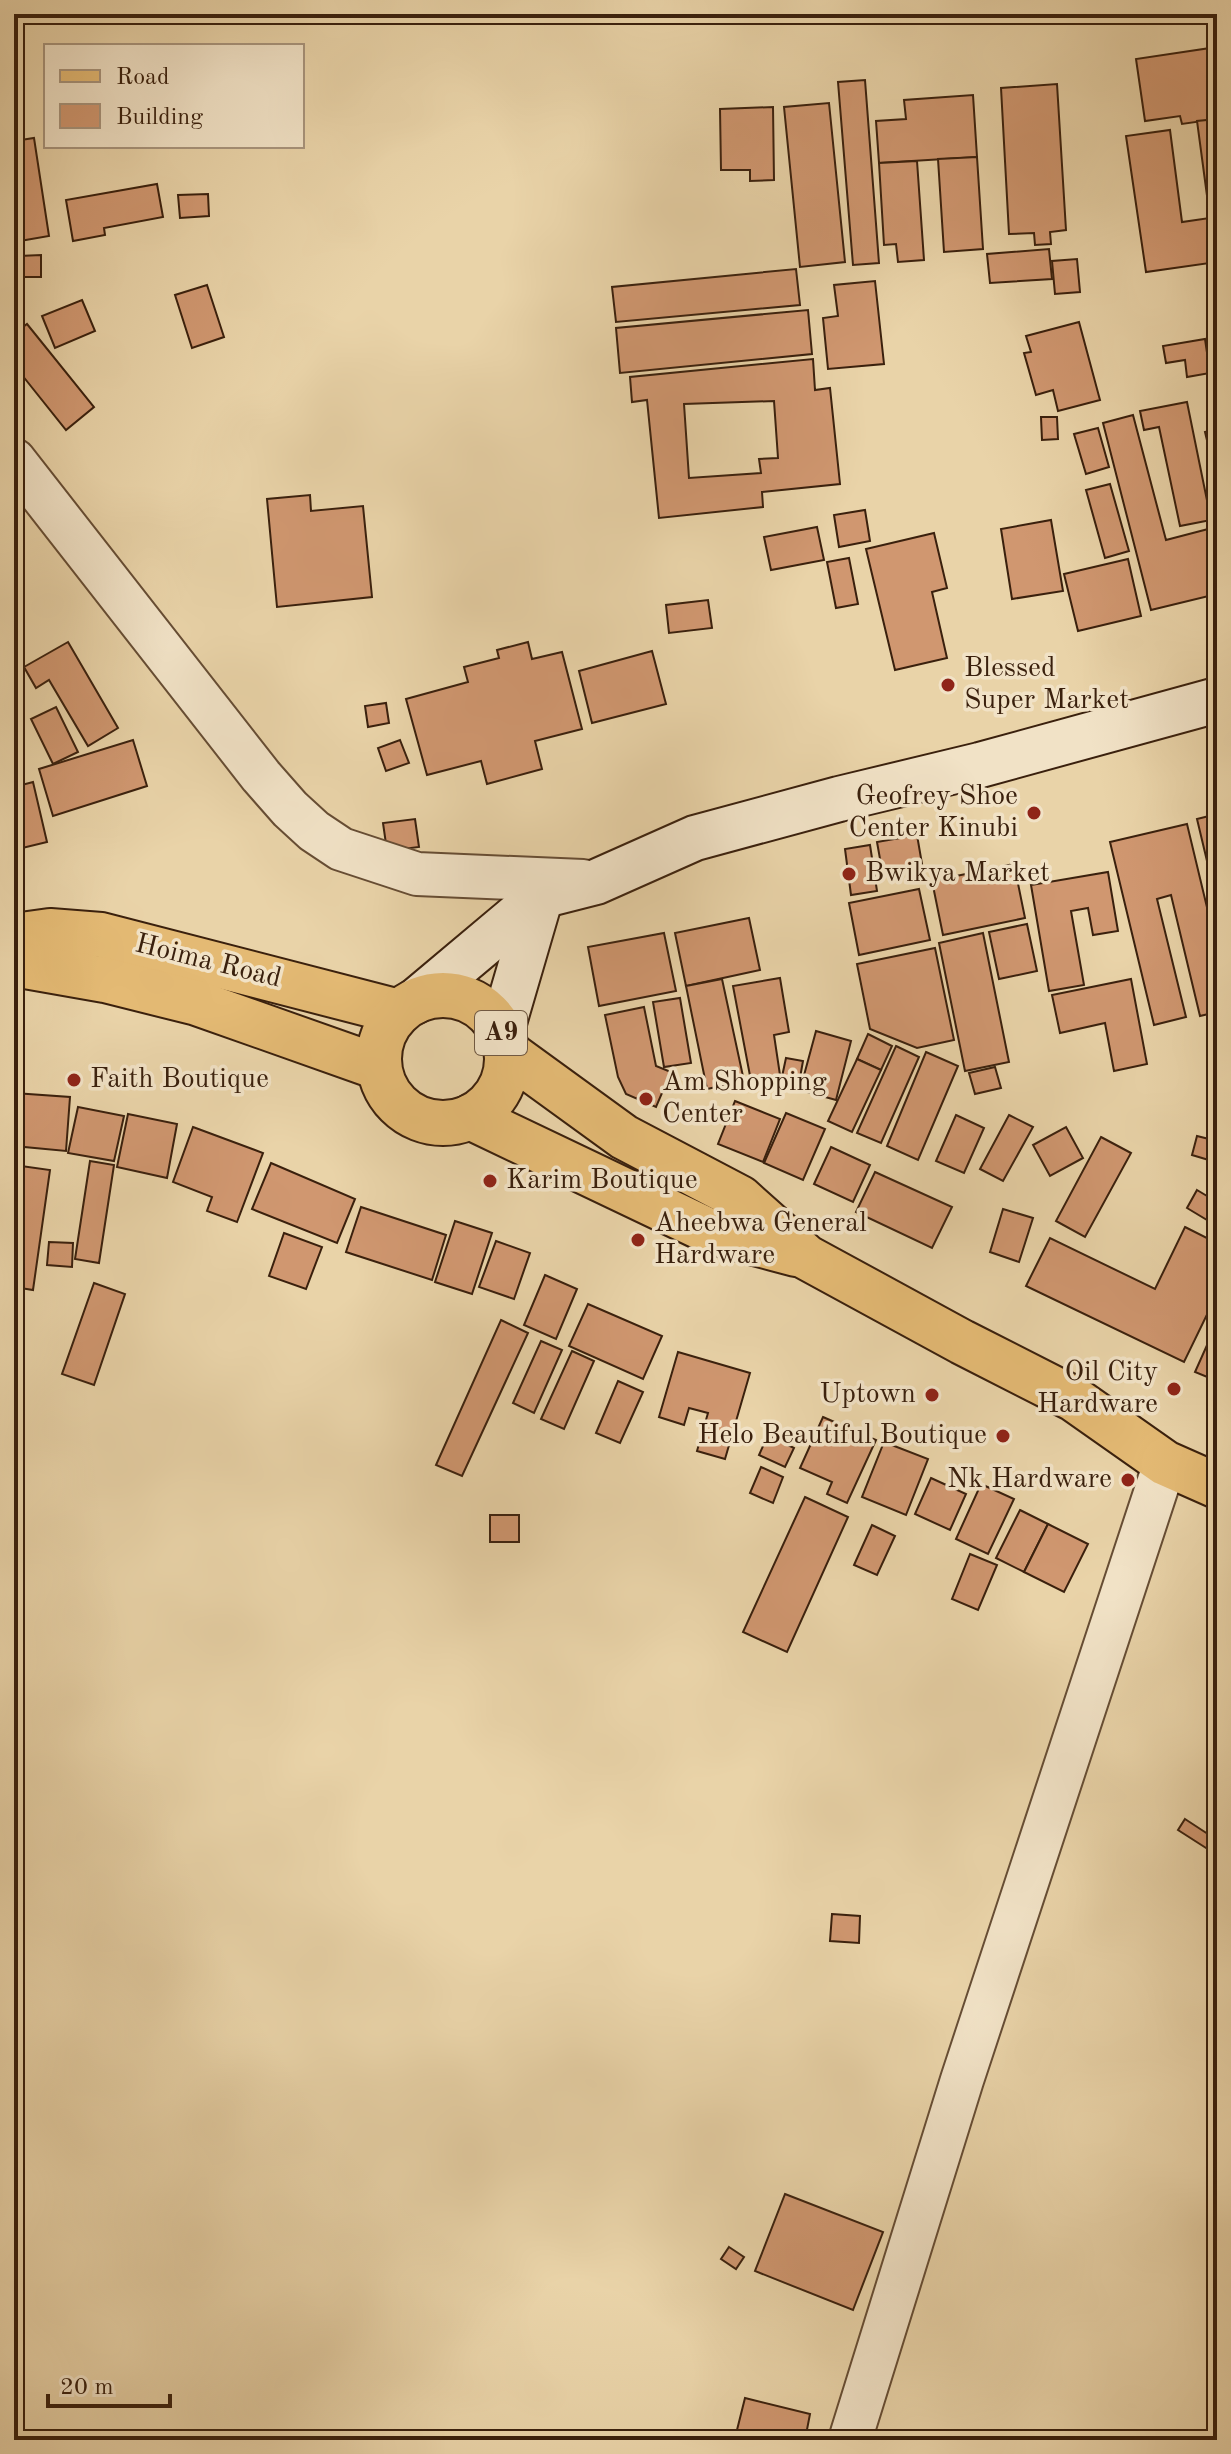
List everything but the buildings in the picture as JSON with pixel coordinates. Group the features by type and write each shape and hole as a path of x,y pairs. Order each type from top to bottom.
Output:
{"main road":[{"path":"470,1117 450,1123 411,1115 384,1086 378,1067 380,1046 387,1027 408,1006 541,896 596,882 695,838 1217,700"},
{"path":"504,1042 541,896"},
{"name":"Hoima Road","path":"14,936 50,931 101,935 408,1006"},
{"name":"Hoima Road","path":"14,964 105,980 197,1003 378,1067"},
{"name":"A9","path":"408,1006 436,996 455,996 475,1004 490,1016 504,1042 624,1137 740,1198 806,1257 1074,1399 1165,1463 1217,1486"},
{"name":"A9","path":"504,1042 506,1071 498,1090 486,1106 470,1117 709,1231 806,1257"}],"street":[{"path":"14,460 261,776 314,831 341,849 417,874 596,882"},
{"path":"850,2440 962,2080 1165,1463"}],"place":[{"name":"Blessed Super Market","path":"948,685"},
{"name":"Geofrey Shoe Center Kinubi","path":"1034,813"},
{"name":"Bwikya Market","path":"849,874"},
{"name":"Faith Boutique","path":"74,1080"},
{"name":"Am Shopping Center","path":"646,1099"},
{"name":"Karim Boutique","path":"490,1181"},
{"name":"Aheebwa General Hardware","path":"638,1240"},
{"name":"Oil City Hardware","path":"1174,1389"},
{"name":"Uptown","path":"932,1395"},
{"name":"Helo Beautiful Boutique","path":"1003,1436"},
{"name":"Nk Hardware","path":"1128,1480"}]}
